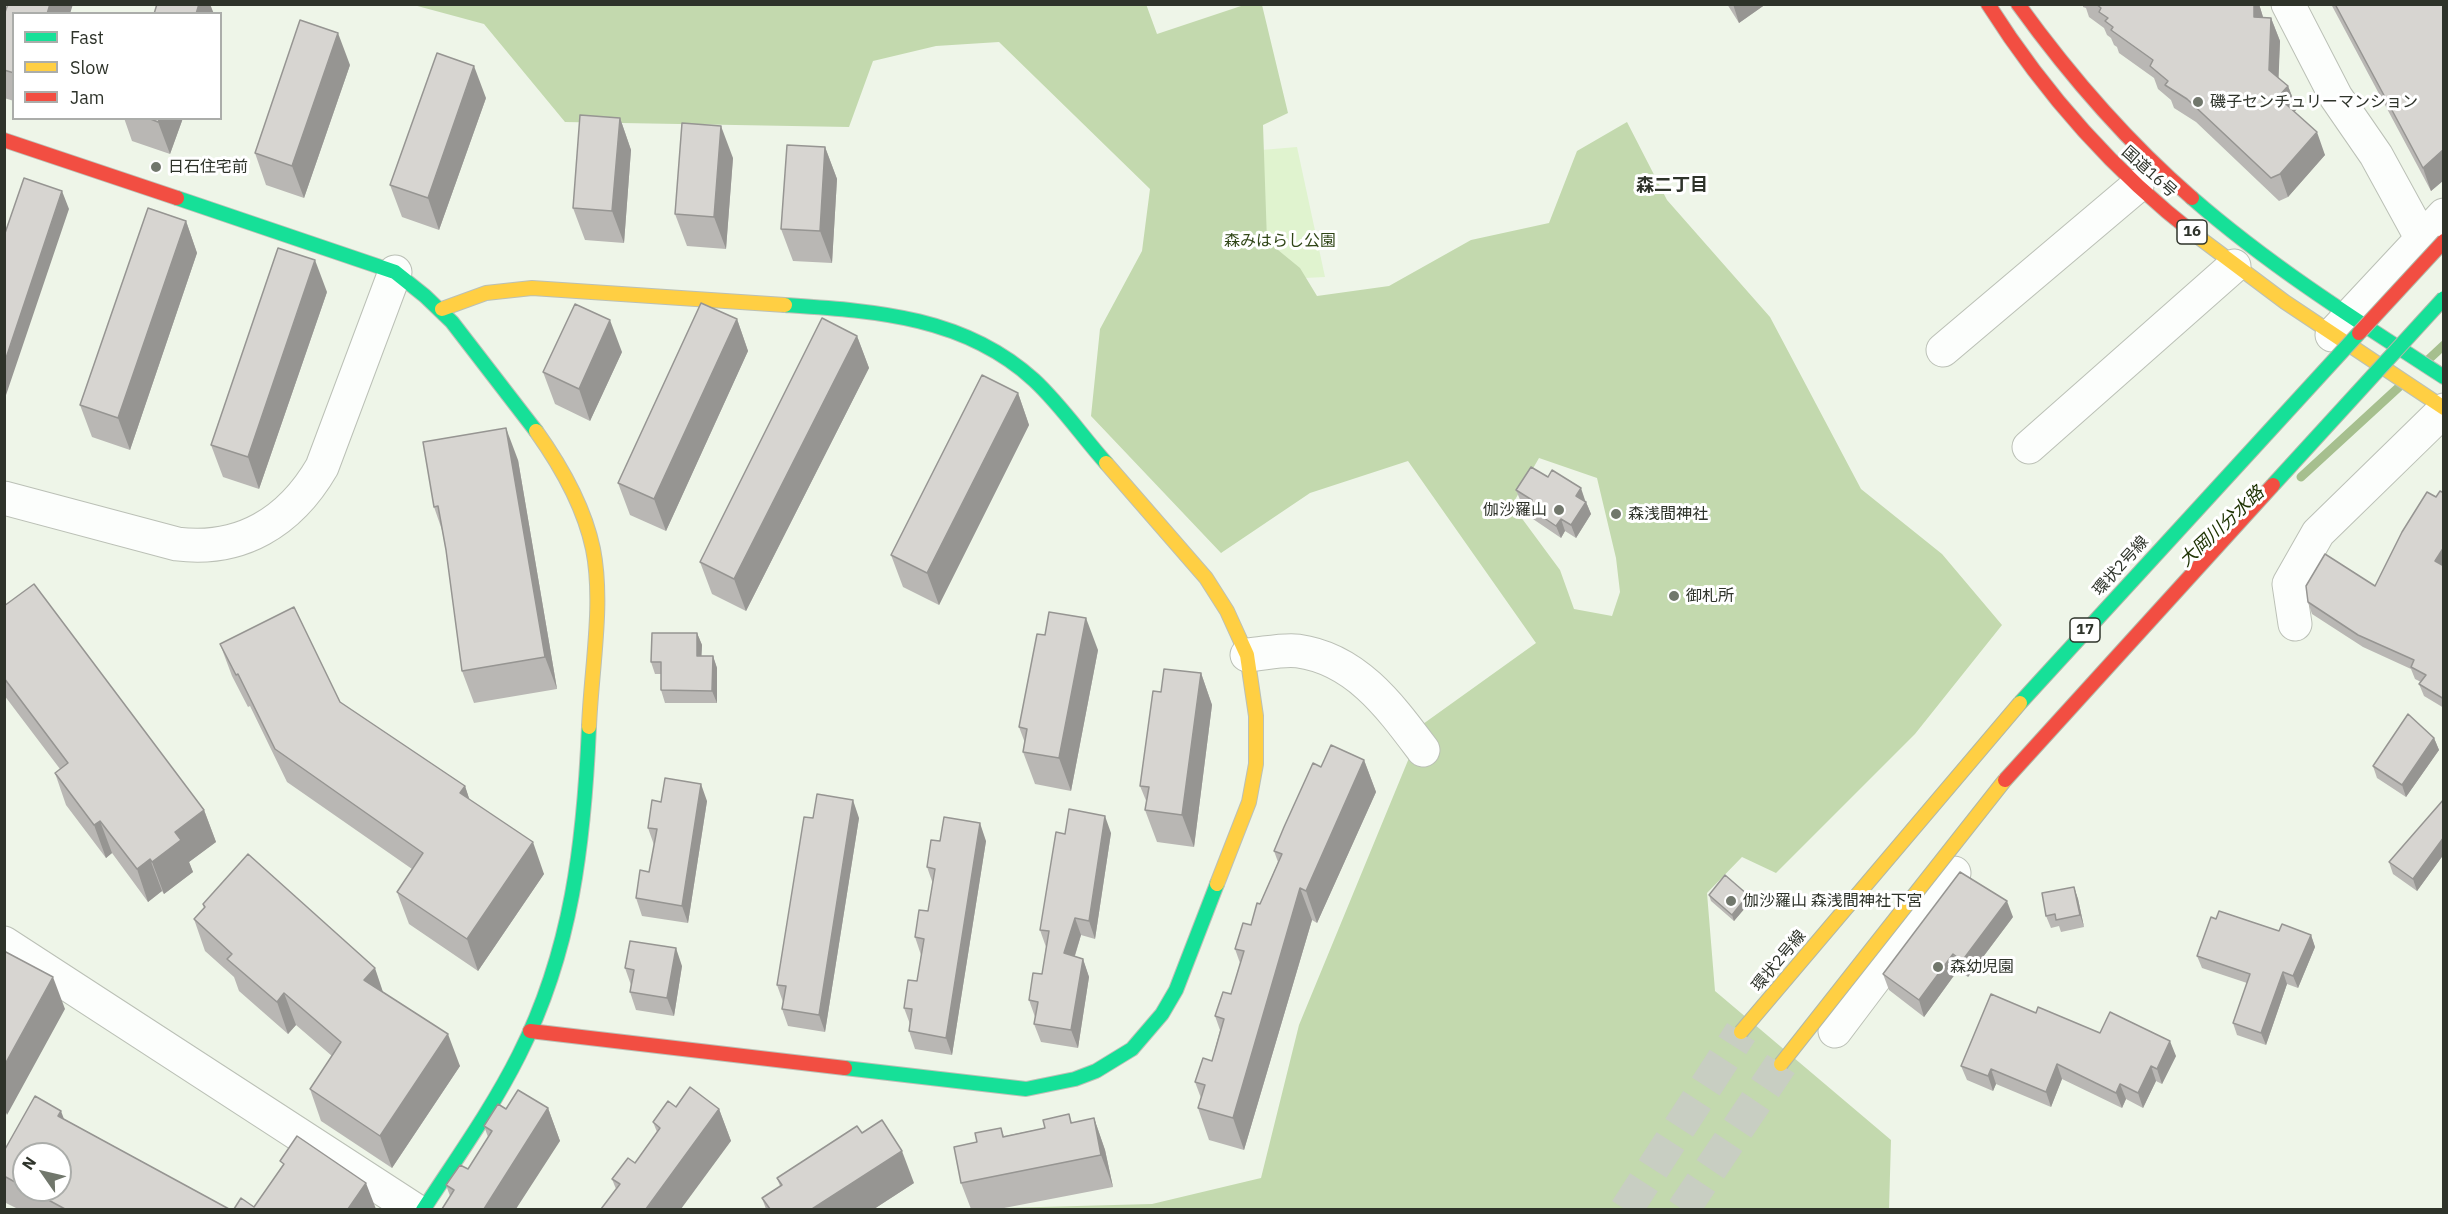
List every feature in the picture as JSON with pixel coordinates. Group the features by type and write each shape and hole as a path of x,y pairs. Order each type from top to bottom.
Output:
{"main road":[{"name":"国道16号","path":"1988,4 2041,82 2090,140 2137,186 2234,266 2340,326 2444,377"},
{"name":"国道16号","path":"2018,4 2061,65 2109,122 2145,158 2250,245 2340,326 2444,409"},
{"path":"4,140 395,272 420,289 442,309 558,460 580,505 593,552 596,598 581,850 566,921 530,1031 489,1107 423,1209"},
{"name":"環状2号線","path":"1741,1032 1994,731 2433,240"},
{"path":"442,309 467,296 509,288 532,288 847,309 919,319 966,335 992,348 1034,380 1206,578 1227,611 1247,655 1256,716 1256,764 1249,802 1176,990 1163,1014 1122,1058 1092,1075 1066,1083 1014,1088 530,1031"},
{"name":"17","path":"1781,1064 1903,906 2024,756 2444,298"}],"street":[{"path":"2288,4 2336,97 2433,240"},
{"path":"1943,350 2137,186"},
{"path":"2340,326 2433,240 2444,215"},
{"path":"2029,447 2234,266"},
{"path":"4,498 177,544 200,547 238,540 271,524 296,504 310,489 322,467 395,272"},
{"path":"2295,624 2289,584 2318,533 2444,409"},
{"path":"1247,655 1296,651 1322,657 1348,669 1382,698 1423,750"},
{"path":"1835,1031 1954,873"},
{"path":"4,944 415,1209"}],"green space":[{"path":"410,4 1146,4 1157,34 1244,5 1262,5 1288,113 1263,125 1267,241 1300,268 1317,296 1389,286 1471,240 1549,223 1577,151 1627,122 1667,200 1770,317 1861,489 1942,554 2002,625 1915,734 1776,873 1742,857 1707,893 1715,991 1891,1140 1889,1209 965,1209 1152,1204 1261,1178 1299,1025 1423,724 1536,643 1408,461 1310,493 1221,553 1091,416 1100,329 1142,251 1150,189 999,42 936,46 873,61 849,127 565,122 484,24","holes":["1539,458 1597,478 1616,558 1620,592 1612,616 1574,609 1560,570 1512,505"]},
{"name":"森みはらし公園","path":"1297,147 1325,277 1245,281 1238,152"}],"building":[{"path":"8,4 50,4 48,12 12,12 12,72 4,70 4,15"},
{"path":"157,4 199,4 197,12 155,12"},
{"name":"磯子センチュリーマンション","path":"2096,4 2254,4 2254,17 2271,18 2269,70 2288,86 2278,97 2317,132 2280,174 2271,178 2187,99 2165,85 2168,81 2150,66 2153,60 2111,30 2113,27 2105,21 2108,18 2099,12 2101,8"},
{"path":"2335,4 2444,4 2444,149 2423,168"},
{"path":"300,20 338,33 292,166 255,153"},
{"path":"437,53 474,66 428,198 390,185"},
{"path":"580,115 620,118 612,211 573,208"},
{"path":"682,123 721,126 714,217 675,214"},
{"path":"787,145 825,147 820,231 781,229"},
{"path":"24,178 62,191 4,364 4,236"},
{"path":"148,208 186,221 118,418 80,405"},
{"path":"278,248 315,260 248,457 211,445"},
{"path":"701,303 737,319 654,499 618,483"},
{"path":"575,304 610,320 579,389 543,372"},
{"path":"822,318 857,336 734,579 700,562"},
{"path":"982,375 1018,393 927,573 891,555"},
{"path":"506,428 545,657 462,671 446,550 438,506 434,507 423,442"},
{"name":"伽沙羅山","path":"1531,467 1548,477 1552,470 1581,488 1576,496 1586,502 1571,525 1561,519 1556,526 1528,507 1532,500 1516,490"},
{"path":"2440,491 2444,493 2444,547 2435,561 2444,566 2444,699 2419,684 2426,675 2411,667 2414,660 2358,635 2308,602 2306,586 2325,554 2375,586 2402,532 2427,492 2436,497"},
{"path":"34,584 204,810 175,832 181,840 152,862 150,859 137,869 100,821 94,825 55,773 68,763 4,678 4,606"},
{"path":"294,607 340,702 465,786 460,793 533,842 467,939 397,892 423,853 275,749 238,674 236,675 220,644"},
{"path":"1049,612 1086,618 1059,758 1023,752 1027,729 1019,727 1037,634 1045,635"},
{"path":"652,633 697,633 697,656 713,656 712,691 661,690 661,662 651,662"},
{"path":"1164,669 1201,673 1182,815 1145,810 1149,787 1140,786 1153,691 1161,692"},
{"path":"2408,714 2434,738 2402,785 2373,766"},
{"path":"1331,745 1364,760 1306,891 1300,888 1233,1118 1198,1108 1205,1085 1195,1082 1203,1058 1212,1061 1224,1019 1215,1016 1223,992 1231,994 1244,951 1235,949 1243,923 1251,925 1257,903 1260,904 1282,854 1274,851 1313,763 1321,767"},
{"path":"665,778 701,784 682,906 636,898 640,870 649,872 657,829 648,828 652,800 661,802"},
{"path":"817,794 853,800 819,1015 782,1009 786,986 777,985 804,817 813,818"},
{"path":"2444,799 2444,837 2413,879 2389,862"},
{"path":"1069,809 1105,816 1089,921 1075,918 1064,953 1083,959 1071,1030 1034,1024 1038,1002 1029,1000 1033,973 1042,974 1049,931 1040,930 1056,832 1065,834"},
{"path":"944,817 980,823 946,1038 909,1031 912,1009 904,1008 908,980 917,981 924,939 915,937 919,910 928,911 935,869 927,867 931,840 940,841"},
{"path":"248,854 375,968 364,980 448,1034 380,1136 310,1089 341,1042 284,993 277,1002 227,959 232,954 194,919 205,907 203,904"},
{"path":"1960,872 2007,901 1962,961 1953,954 1919,1000 1883,974"},
{"name":"伽沙羅山 森浅間神社下宮","path":"1725,875 1748,895 1732,915 1709,895"},
{"path":"2074,887 2080,915 2056,920 2055,914 2046,916 2042,893"},
{"path":"2219,911 2279,931 2282,924 2311,935 2293,976 2283,972 2261,1033 2233,1023 2250,974 2197,956 2211,917 2216,919"},
{"path":"630,941 676,948 667,998 630,992 634,970 625,968"},
{"path":"4,951 53,977 4,1066"},
{"path":"1991,994 2036,1013 2038,1007 2100,1033 2110,1012 2170,1041 2157,1069 2151,1066 2138,1093 2120,1084 2116,1093 2057,1064 2046,1092 1991,1069 1988,1076 1961,1066"},
{"path":"690,1087 719,1109 646,1209 601,1209 620,1184 612,1179 628,1158 635,1163 660,1128 653,1122 668,1101 676,1107"},
{"path":"518,1090 548,1108 484,1209 442,1209 454,1190 446,1185 460,1165 468,1169 492,1131 484,1126 498,1104 506,1109"},
{"path":"35,1096 61,1111 58,1116 229,1209 65,1209 52,1202 72,1202 72,1142 12,1142 12,1180 4,1176 4,1151"},
{"path":"1069,1114 1071,1123 1094,1118 1101,1155 961,1183 954,1147 977,1142 975,1133 1001,1128 1003,1137 1045,1128 1043,1120"},
{"path":"882,1120 902,1151 812,1209 770,1209 762,1198 782,1185 777,1178 857,1126 862,1133"},
{"path":"297,1136 366,1183 348,1209 234,1209 241,1198 254,1207 284,1164 280,1161"}],"waterway":[{"name":"大岡川分水路","path":"2429,359 2444,345"},
{"name":"大岡川分水路","path":"2301,477 2399,387"}],"tunnel":[{"path":"1626,1210 1741,1032"},
{"path":"1683,1210 1781,1064"}],"traffic: fast":[{"path":"177,198 395,272 452,322 536,431"},
{"path":"2192,198 2283,270 2444,377"},
{"path":"2273,485 2444,298"},
{"path":"785,305 884,314 948,330 978,342 1007,359 1044,389 1106,463"},
{"path":"2020,703 2359,333"},
{"path":"423,1210 497,1095 519,1055 552,976 572,895 579,854 589,727"},
{"path":"845,1068 1026,1089 1075,1079 1096,1071 1132,1049 1162,1014 1176,990 1217,884"}],"traffic: slow":[{"path":"2197,236 2285,302 2444,408"},
{"path":"442,309 486,293 532,288 785,305"},
{"path":"536,431 578,502 593,549 597,615 589,727"},
{"path":"1106,463 1206,578 1227,611 1247,655 1256,716 1256,764 1249,802 1217,884"},
{"path":"1741,1032 2020,703"},
{"path":"1781,1064 2005,780"}],"traffic: jam":[{"path":"1988,4 2033,69 2082,129 2137,185 2197,236"},
{"path":"2018,4 2099,106 2167,176 2192,198"},
{"path":"4,140 177,198"},
{"path":"2359,333 2444,241"},
{"path":"2005,780 2273,485"},
{"path":"530,1031 845,1068"}],"place":[{"name":"磯子センチュリーマンション","path":"2198,102"},
{"name":"日石住宅前","path":"156,167"},
{"name":"伽沙羅山","path":"1559,510"},
{"name":"森浅間神社","path":"1616,514"},
{"name":"御札所","path":"1674,596"},
{"name":"伽沙羅山 森浅間神社下宮","path":"1731,901"},
{"name":"森幼児園","path":"1938,967"}],"district":[{"name":"森二丁目","path":"1672,186"}]}
